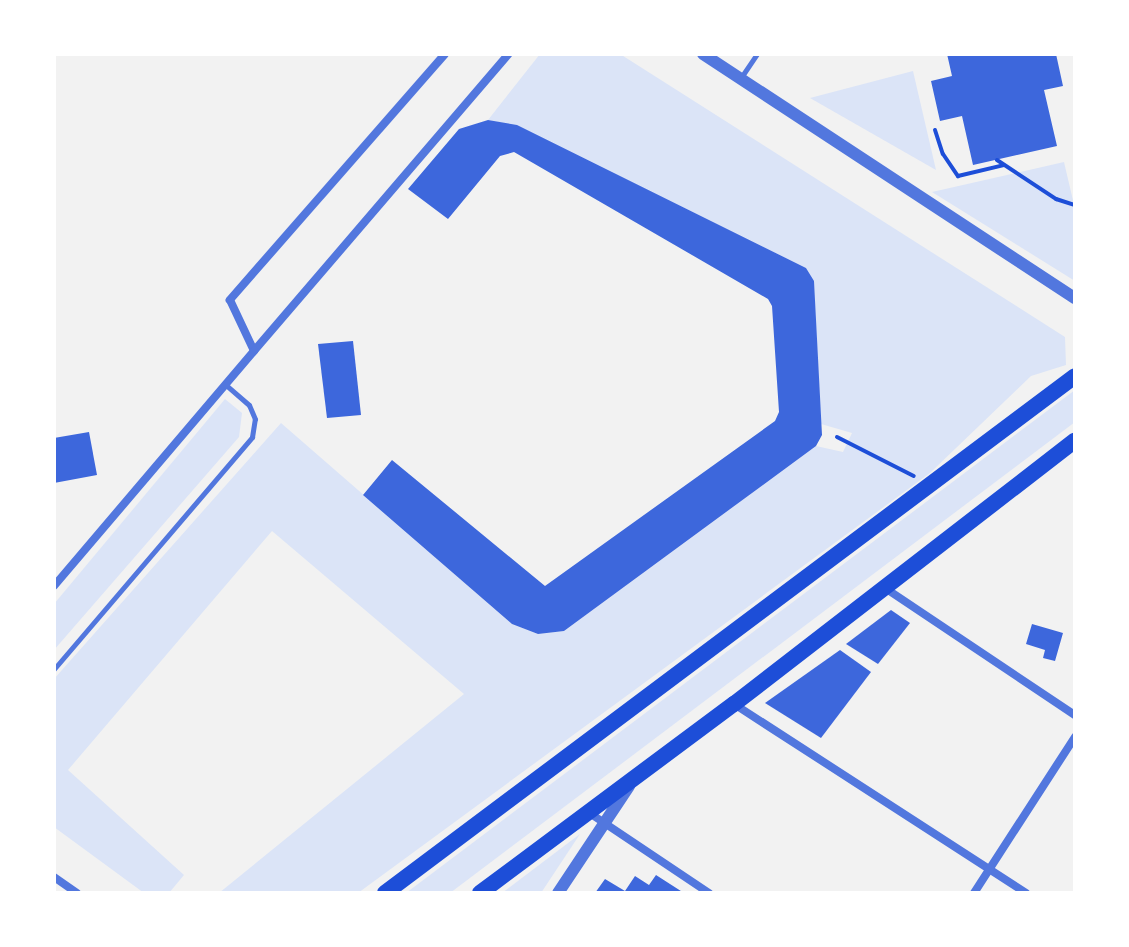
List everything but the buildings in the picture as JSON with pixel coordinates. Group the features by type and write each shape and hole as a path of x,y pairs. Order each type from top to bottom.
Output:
{"main road":[{"path":"385,893 1075,376"},
{"path":"480,893 734,704 1075,440"}],"street":[{"path":"254,351 230,300 445,54"},
{"path":"54,586 509,54"},
{"path":"703,54 1075,298"},
{"path":"885,588 1075,715"},
{"path":"734,704 1026,893"},
{"path":"974,893 1075,737"},
{"path":"558,893 635,776"},
{"path":"587,812 709,893"},
{"path":"54,877 77,893"}],"lane":[{"path":"740,79 757,54"},
{"path":"54,669 252,437 255,419 249,405 225,385"}],"path":[{"path":"935,130 943,154 958,176 1004,165"},
{"path":"997,160 1056,199 1075,205"},
{"path":"837,437 906,470 929,487"}],"shaded area":[{"path":"540,54 620,54 1065,337 1066,365 1031,376 930,473 358,893 219,893 464,694 272,531 68,770 184,875 169,893 144,893 54,827 54,679 281,423 512,624 538,634 564,631 816,446 843,452 852,433 821,424 814,285 806,268 517,126 488,120"},
{"path":"913,71 936,170 810,98"},
{"path":"1064,162 1075,209 1075,281 932,192"},
{"path":"1075,390 1075,422 450,893 406,893"},
{"path":"225,399 242,413 239,437 54,650 54,604"},
{"path":"580,834 541,893 502,893"}]}
